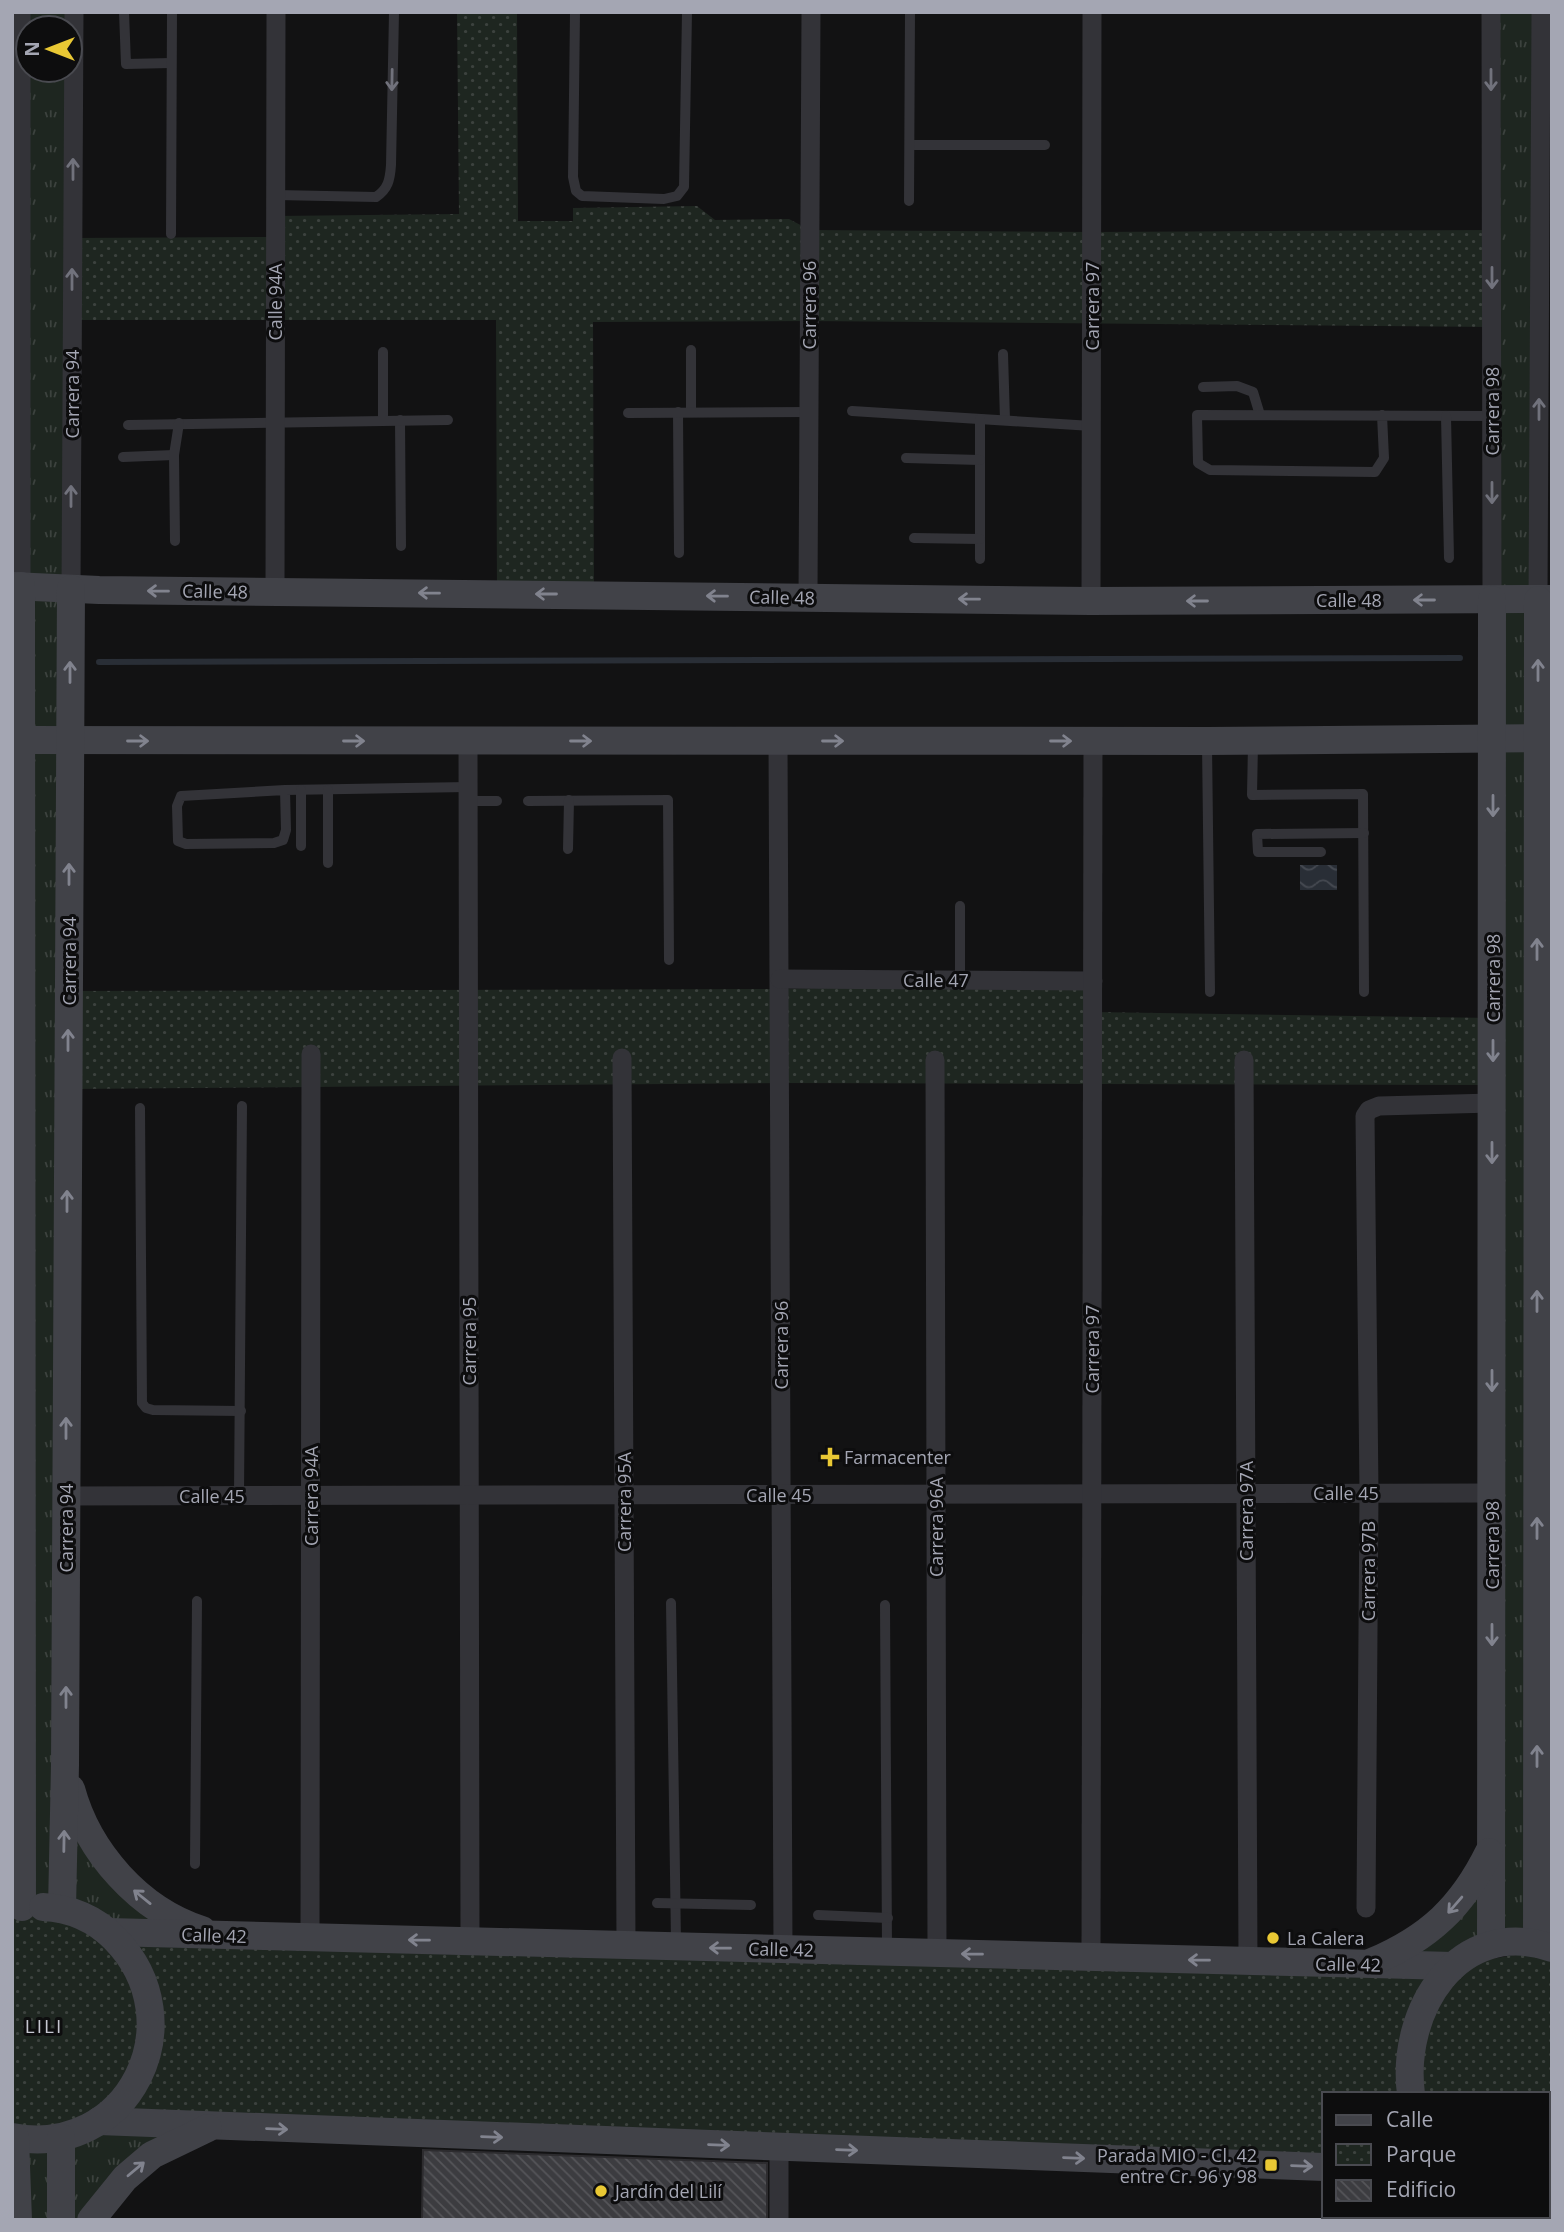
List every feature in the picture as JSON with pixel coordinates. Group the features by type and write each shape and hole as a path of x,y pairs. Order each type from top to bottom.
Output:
{"street":[{"path":"18,2220 14,2137 29,2140 61,2138 99,2121 120,2104 136,2082 147,2057 152,2029 150,2002 142,1975 128,1951 108,1932 94,1922 62,1909 17,1908 21,1782 17,1495 17,397 22,12"},
{"name":"Carrera 94","path":"62,1909 74,12"},
{"name":"Calle 94A","path":"275,592 276,12"},
{"name":"Carrera 96","path":"808,597 811,12"},
{"name":"Carrera 97","path":"1091,601 1092,12"},
{"name":"Carrera 98","path":"1491,12 1491,1943"},
{"path":"1410,2092 1411,2048 1420,2017 1434,1989 1453,1966 1465,1955 1491,1943 1522,1940 1544,1945 1537,1824 1544,1492 1545,475 1541,12"},
{"name":"Calle 48","path":"17,586 275,592 1091,601 1545,599"},
{"path":"17,740 1253,741 1545,738"},
{"name":"Carrera 95","path":"468,741 470,1941"},
{"name":"Carrera 96","path":"778,741 783,1949"},
{"name":"Carrera 97","path":"1091,1957 1093,741"},
{"name":"Calle 47","path":"780,979 1093,981"},
{"name":"Carrera 94A","path":"310,1937 311,1054"},
{"name":"Carrera 95A","path":"622,1058 626,1945"},
{"name":"Carrera 96A","path":"935,1060 937,1953"},
{"name":"Carrera 97A","path":"1244,1060 1248,1961"},
{"name":"Carrera 97B","path":"1366,1908 1369,1493 1365,1116 1369,1110 1379,1106 1492,1103"},
{"name":"Calle 45","path":"66,1496 1492,1493"},
{"path":"65,1765 81,1819 102,1854 129,1886 150,1904 174,1918 199,1929 226,1935"},
{"path":"12,1825 19,1802 21,1782"},
{"path":"1537,1824 1545,1862 1552,1878"},
{"path":"1366,1964 1409,1944 1429,1931 1454,1908 1476,1879 1491,1847"},
{"name":"Calle 42","path":"108,1932 1453,1966"},
{"path":"99,2121 1322,2167"},
{"path":"91,2220 125,2178 152,2155 209,2127"},
{"path":"61,2138 61,2220"},
{"path":"779,2147 779,2220"}],"lane":[{"path":"124,12 126,64 171,63"},
{"path":"171,234 172,12"},
{"path":"276,195 376,197 385,191 390,179 391,165 394,12"},
{"path":"575,12 573,177 576,191 582,196 664,199 677,196 684,187 687,12"},
{"path":"909,201 910,12"},
{"path":"910,145 1045,145"},
{"path":"691,350 691,412"},
{"path":"383,352 383,421"},
{"path":"1003,354 1005,420"},
{"path":"1203,387 1237,386 1253,393 1260,415"},
{"path":"852,411 1092,426"},
{"path":"678,412 678,553"},
{"path":"628,413 808,412"},
{"path":"1382,415 1384,458 1375,472 1210,470 1198,463 1197,415 1382,415 1492,416"},
{"path":"1446,416 1449,558"},
{"path":"980,419 980,559"},
{"path":"400,420 401,546"},
{"path":"128,425 448,420"},
{"path":"175,541 174,455 179,423"},
{"path":"123,457 174,455"},
{"path":"906,458 980,460"},
{"path":"914,538 980,539"},
{"path":"1207,741 1210,992"},
{"path":"1253,741 1252,795 1363,794 1364,992"},
{"path":"285,790 286,830 283,840 249,844 186,844 178,841 177,806 181,796 285,790 328,790 468,794 497,801"},
{"path":"301,790 301,846"},
{"path":"328,790 328,863"},
{"path":"568,849 569,800"},
{"path":"528,801 668,800 669,960"},
{"path":"1321,852 1258,852 1258,834 1364,833"},
{"path":"960,906 960,981"},
{"path":"239,1496 242,1411 242,1106"},
{"path":"140,1108 142,1403 153,1410 242,1411"},
{"path":"195,1864 197,1601"},
{"path":"671,1603 676,1947"},
{"path":"885,1605 887,1952"},
{"path":"657,1903 751,1905"},
{"path":"818,1915 888,1918"}],"green space":[{"path":"21,12 74,14 21,14"},
{"path":"457,12 517,12 518,221 573,221 573,208 697,206 715,220 789,219 810,230 1492,230 1492,327 809,321 593,322 594,595 497,594 496,320 72,320 72,238 275,237 276,216 459,214"},
{"path":"1491,12 1541,12 1545,1862 1552,1878 1552,1948 1465,1955 1399,1951 1491,1847"},
{"path":"22,84 74,84 65,1765 81,1818 174,1918 108,1932 35,1906"},
{"path":"1093,981 1093,1012 1493,1018 1492,1085 780,1083 68,1089 68,991 780,989"},
{"path":"12,1909 94,1922 1453,1966 1552,1948 1550,2198 1550,2092 1322,2092 1322,2167 209,2127 12,2137"},
{"path":"209,2127 91,2220 12,2220 12,2137 60,2138"}],"water":[{"path":"1300,865 1337,865 1337,890 1300,890"}],"building":[{"name":"Jardín del Lilí","path":"423,2150 767,2163 767,2220 422,2220"}],"waterway":[{"path":"99,662 1460,658"}],"place":[{"name":"Farmacenter","path":"830,1457"},
{"name":"La Calera","path":"1273,1938"},
{"name":"Parada MIO - Cl. 42 entre Cr. 96 y 98","path":"1271,2165"},
{"name":"Jardín del Lilí","path":"601,2191"}],"district":[{"name":"LILI","path":"44,2026"}]}
